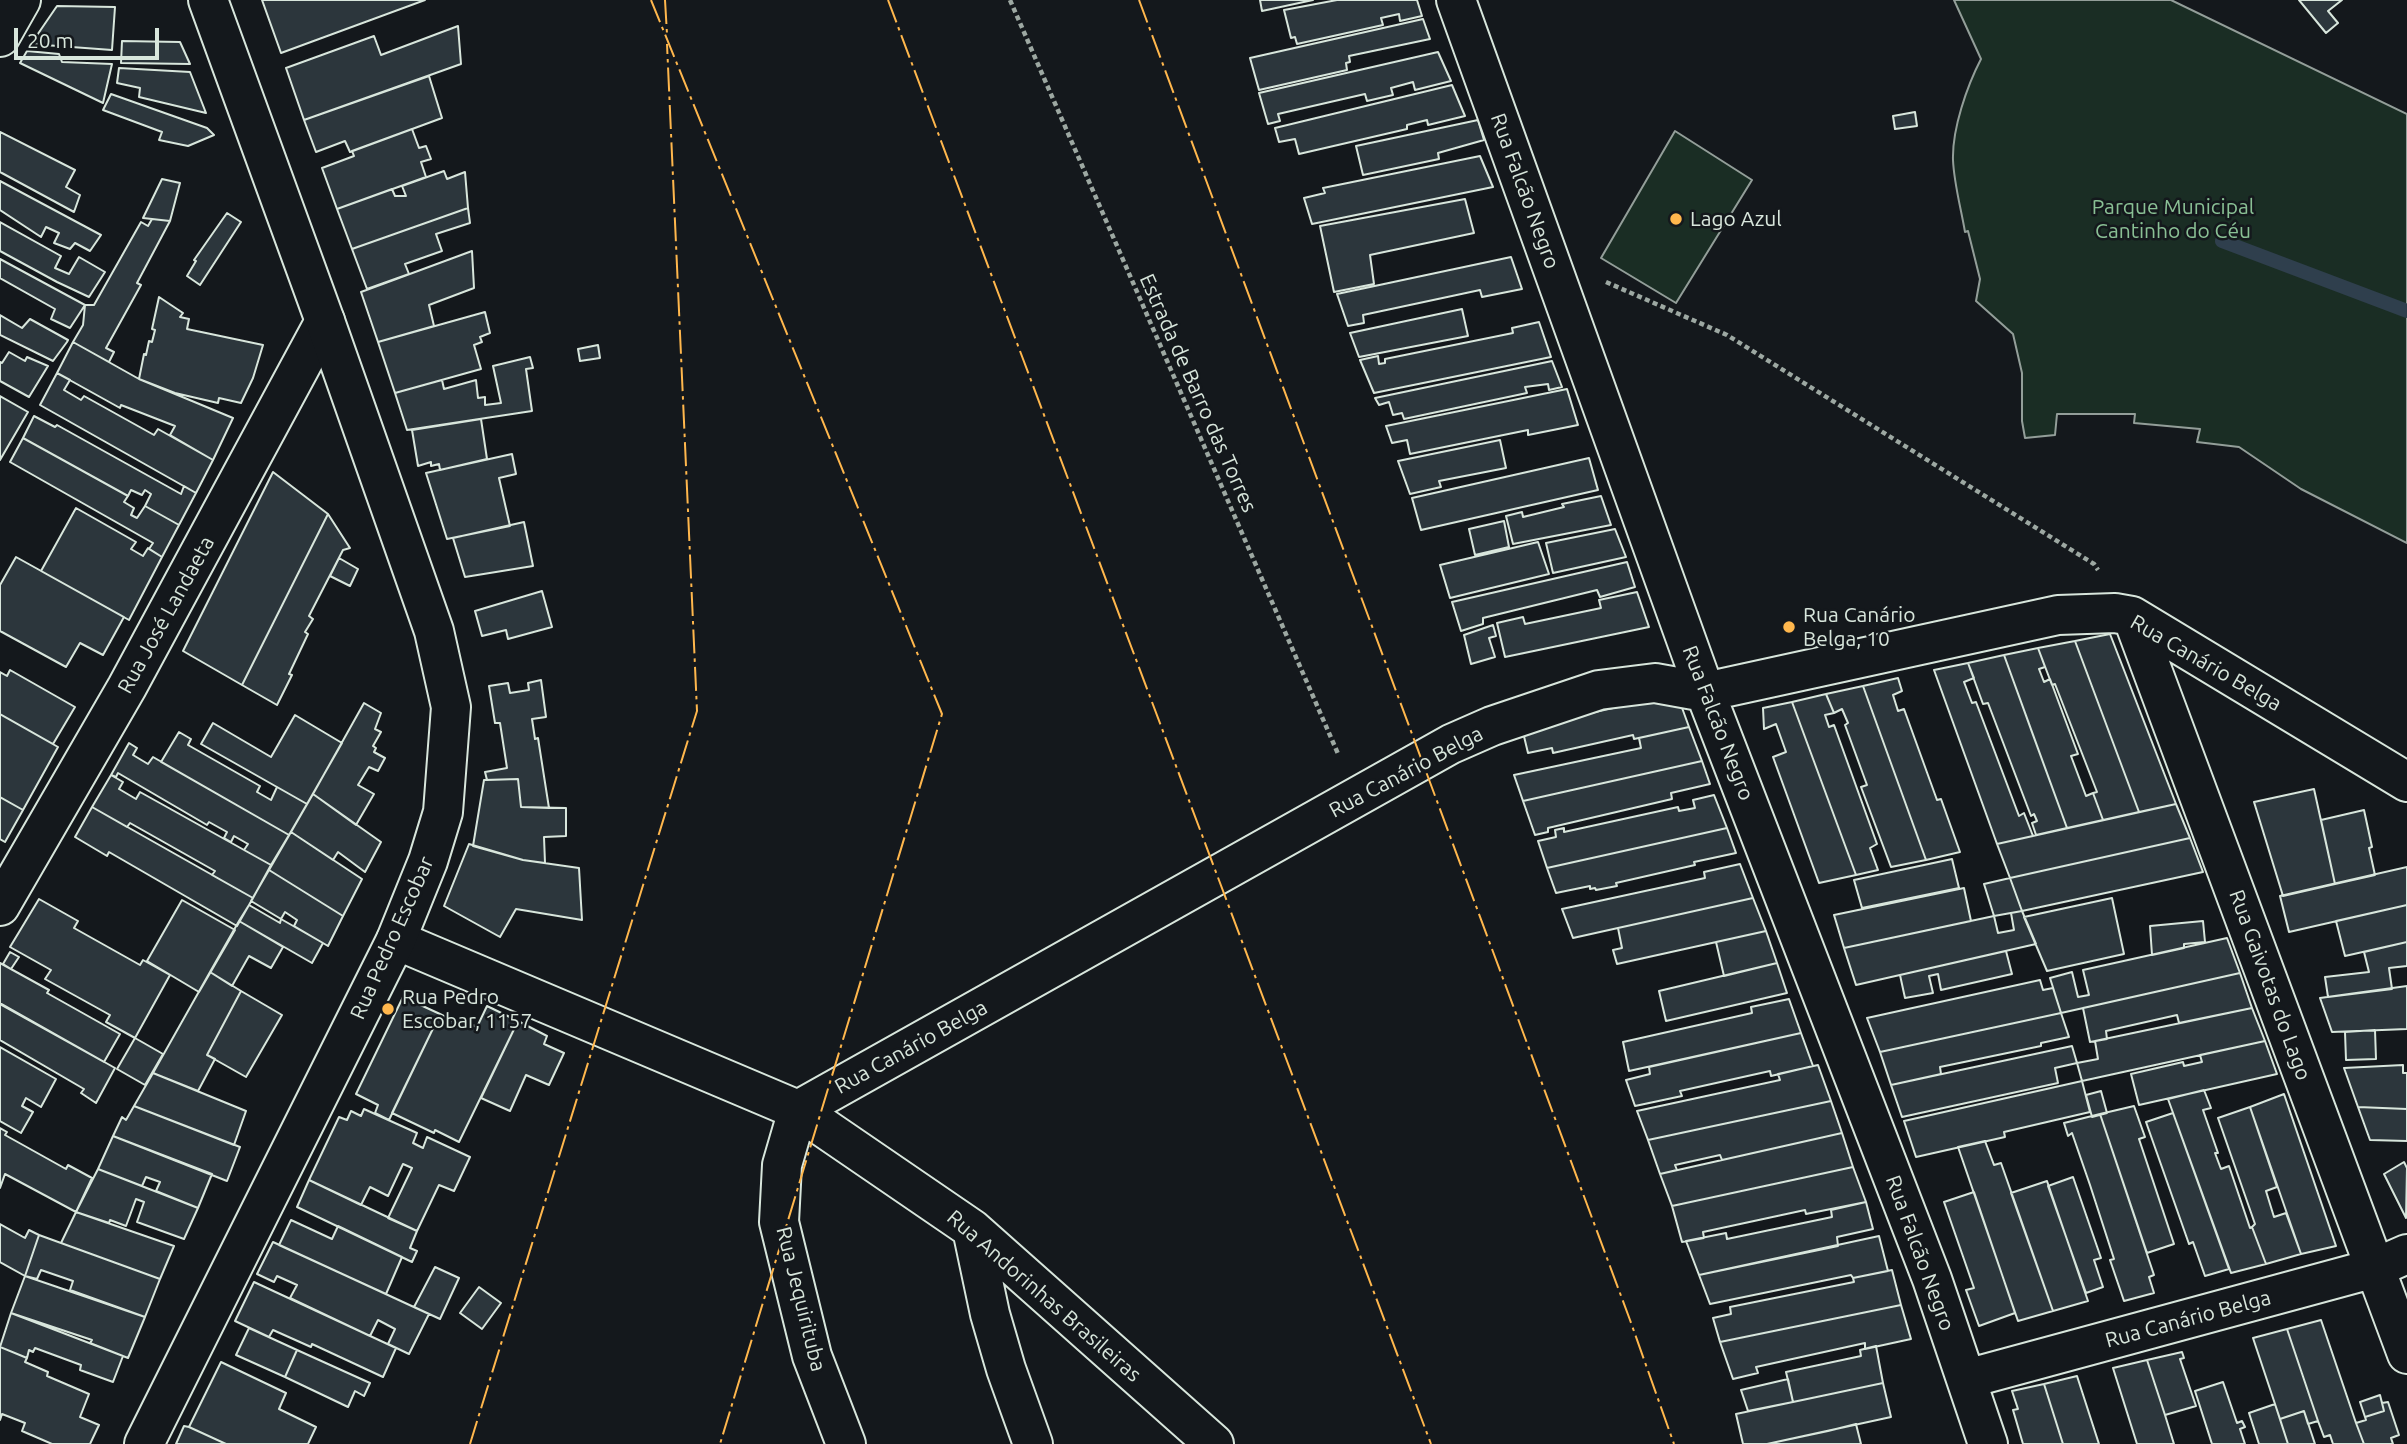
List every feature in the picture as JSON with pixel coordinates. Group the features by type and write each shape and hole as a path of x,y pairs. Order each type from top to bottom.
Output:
{"street":[{"path":"0,37 21,0"},
{"name":"Rua Pedro Escobar","path":"144,1444 396,940 428,861 443,811 451,707 434,631 208,0"},
{"name":"Rua Falcão Negro","path":"1456,0 1705,692 1932,1279 1988,1444"},
{"name":"Rua José Landaeta","path":"0,906 127,687 325,321"},
{"name":"Rua Canário Belga","path":"798,1110 1451,744 1599,690 1655,683 1705,692 2058,615 2115,613 2132,616 2407,782"},
{"name":"Rua Gaivotas do Lago","path":"2132,616 2391,1261 2407,1354"},
{"name":"Rua Andorinhas Brasileiras","path":"396,940 798,1110 972,1229 1214,1444"},
{"name":"Rua Jequirituba","path":"798,1110 782,1165 779,1222 812,1356 846,1444"},
{"path":"972,1229 990,1314 1033,1444"},
{"name":"Rua Canário Belga","path":"1966,1379 2391,1261"}],"path":[{"name":"Estrada de Barro das Torres","path":"1010,0 1357,798"},
{"path":"1556,276 1598,279 1727,335 2094,564 2132,616"}],"green space":[{"name":"Parque Municipal Cantinho do Céu","path":"1954,0 2171,0 2407,114 2407,543 2301,489 2239,447 2197,442 2200,429 2134,423 2135,414 2057,414 2055,435 2025,438 2022,421 2022,373 2013,334 1976,301 1980,279 1968,231 1965,232 1956,187 1953,160 1955,135 1966,95 1981,59"},
{"name":"Lago Azul","path":"1675,131 1752,180 1676,303 1601,258"}],"building":[{"path":"262,0 425,0 281,53"},
{"path":"1260,0 1313,0 1262,11"},
{"path":"1337,0 1417,0 1422,16 1400,21 1399,14 1381,18 1383,25 1297,44 1295,37 1291,38 1284,10"},
{"path":"2299,0 2342,0 2328,11 2338,23 2326,33"},
{"path":"57,6 115,7 112,50 31,44"},
{"path":"1423,19 1430,39 1349,56 1347,70 1259,90 1250,58"},
{"path":"458,26 461,64 304,120 286,68 374,36 381,55"},
{"path":"122,41 180,42 190,64 121,63"},
{"path":"27,51 59,54 62,62 112,64 103,103 20,63"},
{"path":"1438,52 1451,81 1415,90 1413,82 1391,88 1393,95 1367,101 1365,94 1278,114 1280,121 1268,124 1259,93"},
{"path":"119,68 190,72 206,113 139,97 140,88 117,83"},
{"path":"429,76 442,118 350,152 345,141 316,152 304,120"},
{"path":"1452,85 1465,116 1428,125 1427,120 1407,125 1407,129 1299,154 1295,139 1279,142 1275,128"},
{"path":"111,94 207,128 214,135 188,146 159,140 162,132 103,110"},
{"path":"1915,112 1917,126 1895,129 1893,116"},
{"path":"1478,120 1484,140 1438,153 1439,159 1363,175 1356,146"},
{"path":"412,129 419,148 426,146 431,159 421,162 426,177 337,209 322,168 354,156 352,151"},
{"path":"0,132 75,170 66,187 80,195 74,212 0,172"},
{"path":"1480,156 1493,187 1312,224 1304,198 1325,193 1323,188"},
{"path":"444,171 447,179 465,172 468,208 352,249 337,209 392,189 395,196 406,196 402,186"},
{"path":"162,179 180,183 170,221 143,218"},
{"path":"0,181 101,235 90,251 75,243 70,249 54,243 59,233 46,227 41,237 0,210"},
{"path":"1465,199 1474,233 1370,255 1374,284 1334,292 1320,226"},
{"path":"468,208 470,223 436,234 442,251 405,264 409,274 367,289 352,249"},
{"path":"227,213 241,222 200,285 187,276 196,261 194,260"},
{"path":"152,219 170,221 137,283 141,285 106,348 114,352 109,362 73,342 83,325 85,305 94,305 141,222 148,226"},
{"path":"0,222 61,256 55,268 69,274 79,257 105,272 89,297 0,251"},
{"path":"472,251 474,288 429,305 434,326 378,342 361,292"},
{"path":"1511,257 1522,289 1482,297 1480,290 1363,315 1364,323 1348,326 1337,294"},
{"path":"0,259 85,305 70,328 51,319 55,309 0,278"},
{"path":"159,297 183,313 180,317 189,319 187,329 263,345 253,378 241,403 219,398 218,403 175,393 139,379 144,354 146,355 149,341 152,342 155,330 152,329"},
{"path":"1462,309 1468,336 1359,357 1350,333"},
{"path":"485,312 490,333 480,337 482,342 474,345 481,369 395,393 378,342"},
{"path":"0,315 22,328 30,319 68,340 53,361 0,335"},
{"path":"1539,322 1551,357 1374,393 1360,360 1378,356 1379,364 1385,363 1385,359 1513,333 1512,328"},
{"path":"73,342 139,379 233,418 213,460 170,435 175,426 121,405 120,408 57,373"},
{"path":"598,345 600,358 580,361 578,349"},
{"path":"9,352 25,361 27,357 48,366 29,397 0,381 0,362 2,363"},
{"path":"530,357 533,368 526,369 532,411 407,430 395,393 442,380 444,389 476,380 478,398 485,397 485,405 501,403 493,366"},
{"path":"1552,361 1562,387 1549,390 1548,384 1525,387 1527,393 1404,419 1402,413 1393,415 1389,402 1379,405 1375,398"},
{"path":"57,373 70,380 64,390 81,400 84,396 154,435 158,429 213,460 196,493 40,405"},
{"path":"1567,389 1578,425 1528,435 1528,430 1410,454 1407,440 1392,443 1386,426"},
{"path":"0,396 28,412 0,460"},
{"path":"34,416 55,427 57,425 181,494 184,486 196,493 179,525 145,506 151,494 145,490 142,495 131,490 128,496 23,438"},
{"path":"481,419 487,459 440,470 439,464 431,466 431,462 418,466 412,430"},
{"path":"23,438 128,496 124,502 134,508 131,515 137,518 145,506 179,525 162,557 149,549 153,543 10,462"},
{"path":"1500,440 1506,468 1439,481 1441,487 1410,494 1398,461"},
{"path":"512,454 516,474 499,478 510,526 447,539 426,473"},
{"path":"1589,458 1598,490 1421,530 1412,498"},
{"path":"273,472 328,514 242,685 183,651"},
{"path":"1601,496 1611,525 1513,544 1506,516 1522,512 1523,517 1564,507 1562,504"},
{"path":"76,508 136,542 131,549 143,556 148,548 162,557 129,620 41,571"},
{"path":"328,514 350,548 343,550 309,616 313,619 305,632 308,634 277,705 242,685"},
{"path":"1504,521 1509,547 1475,555 1469,529"},
{"path":"524,522 533,566 465,577 453,538"},
{"path":"1615,529 1626,557 1553,573 1546,543"},
{"path":"1538,542 1549,574 1450,598 1440,565"},
{"path":"16,557 124,617 103,655 80,643 66,667 0,631 0,585"},
{"path":"339,558 358,569 350,586 330,576"},
{"path":"1627,562 1635,587 1600,597 1597,590 1483,618 1483,624 1461,631 1452,602"},
{"path":"542,591 552,627 508,639 506,630 482,636 475,611"},
{"path":"1637,592 1649,627 1505,657 1497,623 1523,617 1525,624 1601,608 1599,600"},
{"path":"1493,625 1496,636 1489,638 1495,657 1471,664 1464,635"},
{"path":"2110,634 2176,804 2139,812 2075,641"},
{"path":"2075,641 2139,812 2103,820 2093,793 2097,792 2038,648"},
{"path":"2038,648 2045,667 2039,669 2044,682 2050,679 2078,754 2071,756 2086,796 2093,793 2103,820 2067,828 2004,655"},
{"path":"2004,655 2067,828 2036,835 2032,823 2037,821 2034,814 2031,816 1988,703 1983,704 1968,663"},
{"path":"1968,663 1974,678 1964,682 1972,703 1976,702 2019,816 2024,813 2033,836 1997,844 1934,670"},
{"path":"10,670 75,707 53,744 0,714 0,672 7,676"},
{"path":"1898,678 1902,691 1893,695 1898,711 1904,709 1937,800 1941,799 1960,852 1926,860 1863,686"},
{"path":"541,680 546,717 532,719 535,739 538,738 549,808 521,807 518,779 487,780 485,772 507,768 500,723 495,723 489,686 508,683 510,693 529,690 528,683"},
{"path":"1863,686 1926,860 1891,867 1861,787 1867,785 1845,725 1848,723 1842,709 1834,713 1826,694"},
{"path":"1677,694 1689,727 1634,739 1633,735 1553,753 1552,748 1528,753 1522,728"},
{"path":"1826,694 1834,713 1825,715 1829,727 1834,725 1877,844 1870,848 1878,870 1856,875 1792,702"},
{"path":"1792,702 1856,875 1819,883 1773,757 1786,752 1776,724 1764,729 1763,708"},
{"path":"364,703 381,713 375,729 381,732 373,746 376,748 374,752 385,758 378,771 369,767 358,785 374,794 356,825 313,794"},
{"path":"0,714 58,747 23,810 0,797"},
{"path":"295,715 342,743 307,804 201,744 213,723 271,757"},
{"path":"1689,727 1702,761 1523,801 1514,775 1641,748 1639,738"},
{"path":"179,732 191,739 188,745 260,786 257,792 271,800 277,787 307,804 289,835 161,762"},
{"path":"129,743 137,748 133,755 148,764 153,757 289,835 271,865 244,850 248,844 234,836 231,842 224,838 227,832 209,822 207,825 118,773 116,777 111,775"},
{"path":"1702,761 1710,784 1671,793 1672,799 1548,828 1548,832 1535,835 1523,801"},
{"path":"111,775 123,782 119,789 136,799 140,792 271,865 253,898 212,875 215,871 130,823 127,827 92,807"},
{"path":"518,779 521,807 566,808 566,836 544,837 545,863 523,860 473,846 484,780"},
{"path":"2314,789 2335,884 2283,896 2254,802"},
{"path":"313,794 381,842 365,872 338,852 333,860 291,832"},
{"path":"1714,795 1727,828 1547,868 1538,841 1556,837 1555,830 1564,828 1564,832 1678,807 1679,811 1695,808 1693,800"},
{"path":"0,797 23,810 5,842 0,839"},
{"path":"2176,804 2190,838 2010,878 1997,844"},
{"path":"92,807 253,898 237,926 109,852 107,856 75,837"},
{"path":"2364,810 2375,875 2335,884 2321,820"},
{"path":"1727,828 1736,853 1616,883 1617,886 1596,890 1590,889 1590,886 1556,893 1547,868"},
{"path":"291,832 362,879 343,916 269,870"},
{"path":"2190,838 2203,872 2022,911 2010,878"},
{"path":"469,844 523,860 579,868 582,920 516,909 500,937 444,906"},
{"path":"1952,859 1959,888 1862,908 1854,880"},
{"path":"1740,864 1753,898 1573,938 1562,909 1705,878 1704,872"},
{"path":"2407,867 2407,905 2289,932 2280,896"},
{"path":"269,870 343,916 328,946 294,926 297,920 285,912 281,919 251,901"},
{"path":"2010,878 2022,911 1994,916 1984,884"},
{"path":"1964,888 1971,921 1844,948 1834,915"},
{"path":"1753,898 1766,931 1617,964 1613,950 1622,948 1618,928"},
{"path":"2112,898 2124,954 2047,971 2024,917"},
{"path":"39,899 78,921 74,928 140,965 143,960 170,975 135,1038 106,1022 110,1015 45,979 51,970 10,947"},
{"path":"182,900 235,930 199,992 147,961"},
{"path":"249,905 280,923 281,919 323,943 312,963 239,921"},
{"path":"2407,905 2407,942 2345,956 2336,921"},
{"path":"2022,911 2036,944 1856,985 1844,948 1994,916 1998,933 2014,930 2011,913"},
{"path":"239,921 283,947 271,968 249,956 232,986 210,972"},
{"path":"2203,921 2205,942 2184,944 2184,948 2152,955 2150,926"},
{"path":"1766,931 1777,963 1724,976 1716,942"},
{"path":"2227,938 2240,973 2061,1013 2050,978 2072,972 2078,997 2089,995 2083,970"},
{"path":"2407,942 2407,966 2389,968 2392,989 2328,997 2325,977 2369,972 2364,952"},
{"path":"2006,951 2012,974 1941,990 1938,974 1929,976 1933,993 1905,998 1900,975"},
{"path":"10,952 19,957 11,969 3,964"},
{"path":"0,963 120,1034 104,1062 0,1004"},
{"path":"1777,963 1787,993 1666,1021 1659,991"},
{"path":"210,972 241,991 207,1055 215,1059 198,1091 153,1073"},
{"path":"2240,973 2252,1008 2179,1023 2177,1015 2106,1031 2107,1039 2090,1042 2083,1008"},
{"path":"2040,980 2043,990 2053,988 2061,1013 1880,1052 1867,1018"},
{"path":"2407,986 2407,1029 2332,1032 2320,998"},
{"path":"241,991 282,1015 246,1077 207,1055"},
{"path":"403,997 440,1014 389,1120 375,1113 378,1105 356,1094"},
{"path":"1789,999 1801,1033 1629,1071 1623,1042 1752,1013 1751,1007"},
{"path":"0,1003 115,1068 96,1103 81,1093 84,1089 0,1040"},
{"path":"487,1006 518,1021 459,1142 392,1113 440,1014 465,1027 468,1023 477,1027"},
{"path":"2252,1008 2265,1041 2082,1081 2077,1063 2098,1059 2095,1041"},
{"path":"2061,1013 2069,1037 2041,1043 2041,1046 1940,1067 1941,1074 1891,1085 1880,1052"},
{"path":"518,1021 547,1036 544,1044 564,1053 549,1085 526,1075 510,1111 481,1098"},
{"path":"2375,1030 2376,1059 2346,1060 2345,1032"},
{"path":"1801,1033 1813,1066 1771,1076 1770,1071 1680,1091 1682,1096 1635,1106 1626,1080 1650,1074 1649,1067"},
{"path":"135,1038 163,1054 145,1085 117,1069"},
{"path":"2265,1041 2277,1074 2139,1105 2131,1074 2183,1062 2184,1066 2202,1062 2200,1055"},
{"path":"2072,1046 2077,1063 2055,1068 2058,1083 1902,1117 1891,1085"},
{"path":"0,1047 56,1079 41,1107 26,1098 22,1106 33,1112 21,1133 0,1121"},
{"path":"1818,1065 1831,1101 1648,1140 1637,1111 1780,1080 1778,1074"},
{"path":"2403,1065 2403,1073 2407,1073 2407,1109 2358,1107 2344,1068"},
{"path":"153,1073 246,1111 234,1145 134,1106"},
{"path":"2082,1081 2090,1112 2004,1132 2005,1137 1916,1157 1904,1121"},
{"path":"2204,1090 2211,1108 2203,1110 2218,1153 2215,1153 2221,1169 2229,1166 2250,1228 2252,1227 2266,1264 2231,1273 2168,1099"},
{"path":"2101,1091 2107,1113 2092,1117 2086,1095"},
{"path":"2284,1094 2336,1246 2301,1254 2250,1107"},
{"path":"1831,1101 1842,1133 1722,1160 1720,1155 1675,1165 1677,1170 1660,1174 1648,1140"},
{"path":"134,1106 240,1147 227,1181 113,1136 122,1117 126,1120"},
{"path":"2134,1106 2145,1137 2139,1139 2174,1244 2147,1253 2100,1114"},
{"path":"2250,1107 2277,1187 2266,1191 2274,1217 2286,1213 2301,1254 2266,1264 2218,1118"},
{"path":"2358,1107 2407,1109 2407,1141 2370,1140"},
{"path":"364,1109 417,1133 413,1143 423,1148 427,1137 470,1157 454,1191 439,1185 417,1231 388,1218 412,1168 403,1164 388,1196 370,1187 361,1205 309,1180 339,1117 347,1120 351,1111 361,1116"},
{"path":"2173,1113 2229,1269 2205,1276 2193,1242 2189,1244 2146,1122"},
{"path":"2100,1114 2154,1275 2149,1277 2154,1293 2124,1301 2110,1260 2114,1259 2090,1185 2072,1133 2068,1136 2064,1123"},
{"path":"0,1128 7,1132 5,1135 66,1169 68,1165 92,1178 76,1212 5,1174 0,1188"},
{"path":"1842,1133 1853,1167 1672,1206 1660,1174"},
{"path":"113,1136 212,1174 198,1208 156,1191 160,1182 146,1177 142,1186 98,1169"},
{"path":"1985,1141 1994,1165 2001,1163 2053,1311 2018,1321 1958,1147"},
{"path":"2404,1162 2407,1168 2406,1218 2384,1174"},
{"path":"1853,1167 1866,1202 1806,1214 1805,1210 1703,1232 1704,1238 1682,1242 1672,1206"},
{"path":"98,1169 198,1208 184,1239 137,1222 144,1202 136,1199 126,1226 76,1212"},
{"path":"2073,1177 2101,1258 2094,1260 2103,1287 2086,1293 2048,1186"},
{"path":"309,1180 417,1231 410,1248 417,1251 412,1262 297,1207"},
{"path":"2047,1181 2088,1301 2053,1311 2011,1193"},
{"path":"1974,1192 2015,1313 1979,1326 1966,1290 1974,1288 1944,1202"},
{"path":"1866,1202 1873,1229 1837,1237 1838,1246 1699,1275 1686,1241 1726,1233 1727,1239 1832,1217 1831,1210"},
{"path":"76,1212 174,1246 160,1279 61,1243"},
{"path":"291,1220 332,1239 338,1226 402,1257 386,1294 279,1245"},
{"path":"0,1224 25,1238 29,1230 39,1235 25,1276 0,1262"},
{"path":"39,1235 160,1279 145,1317 70,1290 73,1281 41,1270 37,1279 25,1276"},
{"path":"1879,1236 1888,1271 1853,1278 1851,1275 1710,1304 1699,1275"},
{"path":"273,1242 429,1314 409,1354 388,1344 395,1329 378,1320 370,1336 290,1298 297,1285 277,1276 274,1282 257,1274"},
{"path":"435,1267 459,1278 440,1319 414,1307"},
{"path":"1892,1270 1901,1305 1720,1342 1713,1318 1731,1314 1730,1307 1854,1282 1853,1278"},
{"path":"25,1276 145,1317 128,1358 90,1343 92,1340 11,1313"},
{"path":"254,1282 396,1348 383,1377 312,1344 311,1347 273,1330 269,1337 235,1321"},
{"path":"479,1287 501,1303 482,1329 460,1313"},
{"path":"1901,1305 1911,1339 1865,1349 1865,1343 1756,1367 1758,1373 1733,1379 1720,1342"},
{"path":"11,1313 123,1356 113,1382 80,1370 81,1365 35,1348 33,1352 29,1350 27,1358 0,1347"},
{"path":"2321,1320 2364,1444 2333,1444 2330,1435 2324,1437 2318,1421 2287,1329"},
{"path":"249,1328 297,1350 285,1377 236,1355"},
{"path":"2287,1329 2318,1421 2308,1424 2304,1411 2280,1419 2253,1338"},
{"path":"1876,1346 1883,1383 1793,1402 1786,1372 1861,1356 1860,1350"},
{"path":"0,1347 27,1358 25,1362 48,1372 47,1376 89,1394 80,1417 99,1425 90,1444 52,1444 22,1431 25,1423 2,1414 0,1420"},
{"path":"297,1350 370,1383 364,1396 355,1391 348,1407 285,1377"},
{"path":"2182,1352 2184,1358 2180,1359 2196,1406 2165,1415 2147,1360"},
{"path":"2147,1360 2174,1444 2137,1444 2113,1368"},
{"path":"221,1362 286,1393 279,1409 316,1427 308,1444 226,1444 189,1427"},
{"path":"2077,1376 2099,1444 2063,1444 2044,1384"},
{"path":"1788,1379 1793,1402 1748,1411 1741,1390"},
{"path":"2223,1382 2237,1423 2242,1421 2245,1427 2240,1429 2245,1444 2212,1444 2195,1391"},
{"path":"1883,1383 1891,1417 1767,1444 1743,1444 1736,1414"},
{"path":"2044,1384 2063,1444 2023,1444 2013,1410 2018,1409 2012,1391"},
{"path":"2380,1395 2384,1411 2365,1417 2360,1402"},
{"path":"2388,1402 2399,1435 2391,1438 2393,1444 2364,1444 2356,1423 2384,1411 2382,1403"},
{"path":"2275,1404 2288,1444 2259,1444 2249,1413"},
{"path":"2304,1411 2315,1444 2288,1444 2280,1419"},
{"path":"1856,1424 1861,1444 1767,1444 1828,1431"},
{"path":"184,1426 189,1427 226,1444 176,1444"}],"waterway":[{"path":"2222,241 2407,311"}],"power":[{"path":"651,0 942,714 720,1444"},
{"path":"665,0 667,34"},
{"path":"888,0 1431,1444"},
{"path":"1139,0 1674,1444"},
{"path":"470,1444 697,711 667,44"}],"place":[{"name":"Lago Azul","path":"1676,219"},
{"name":"Rua Canário Belga, 10","path":"1789,627"},
{"name":"Rua Pedro Escobar, 1157","path":"388,1009"}]}
